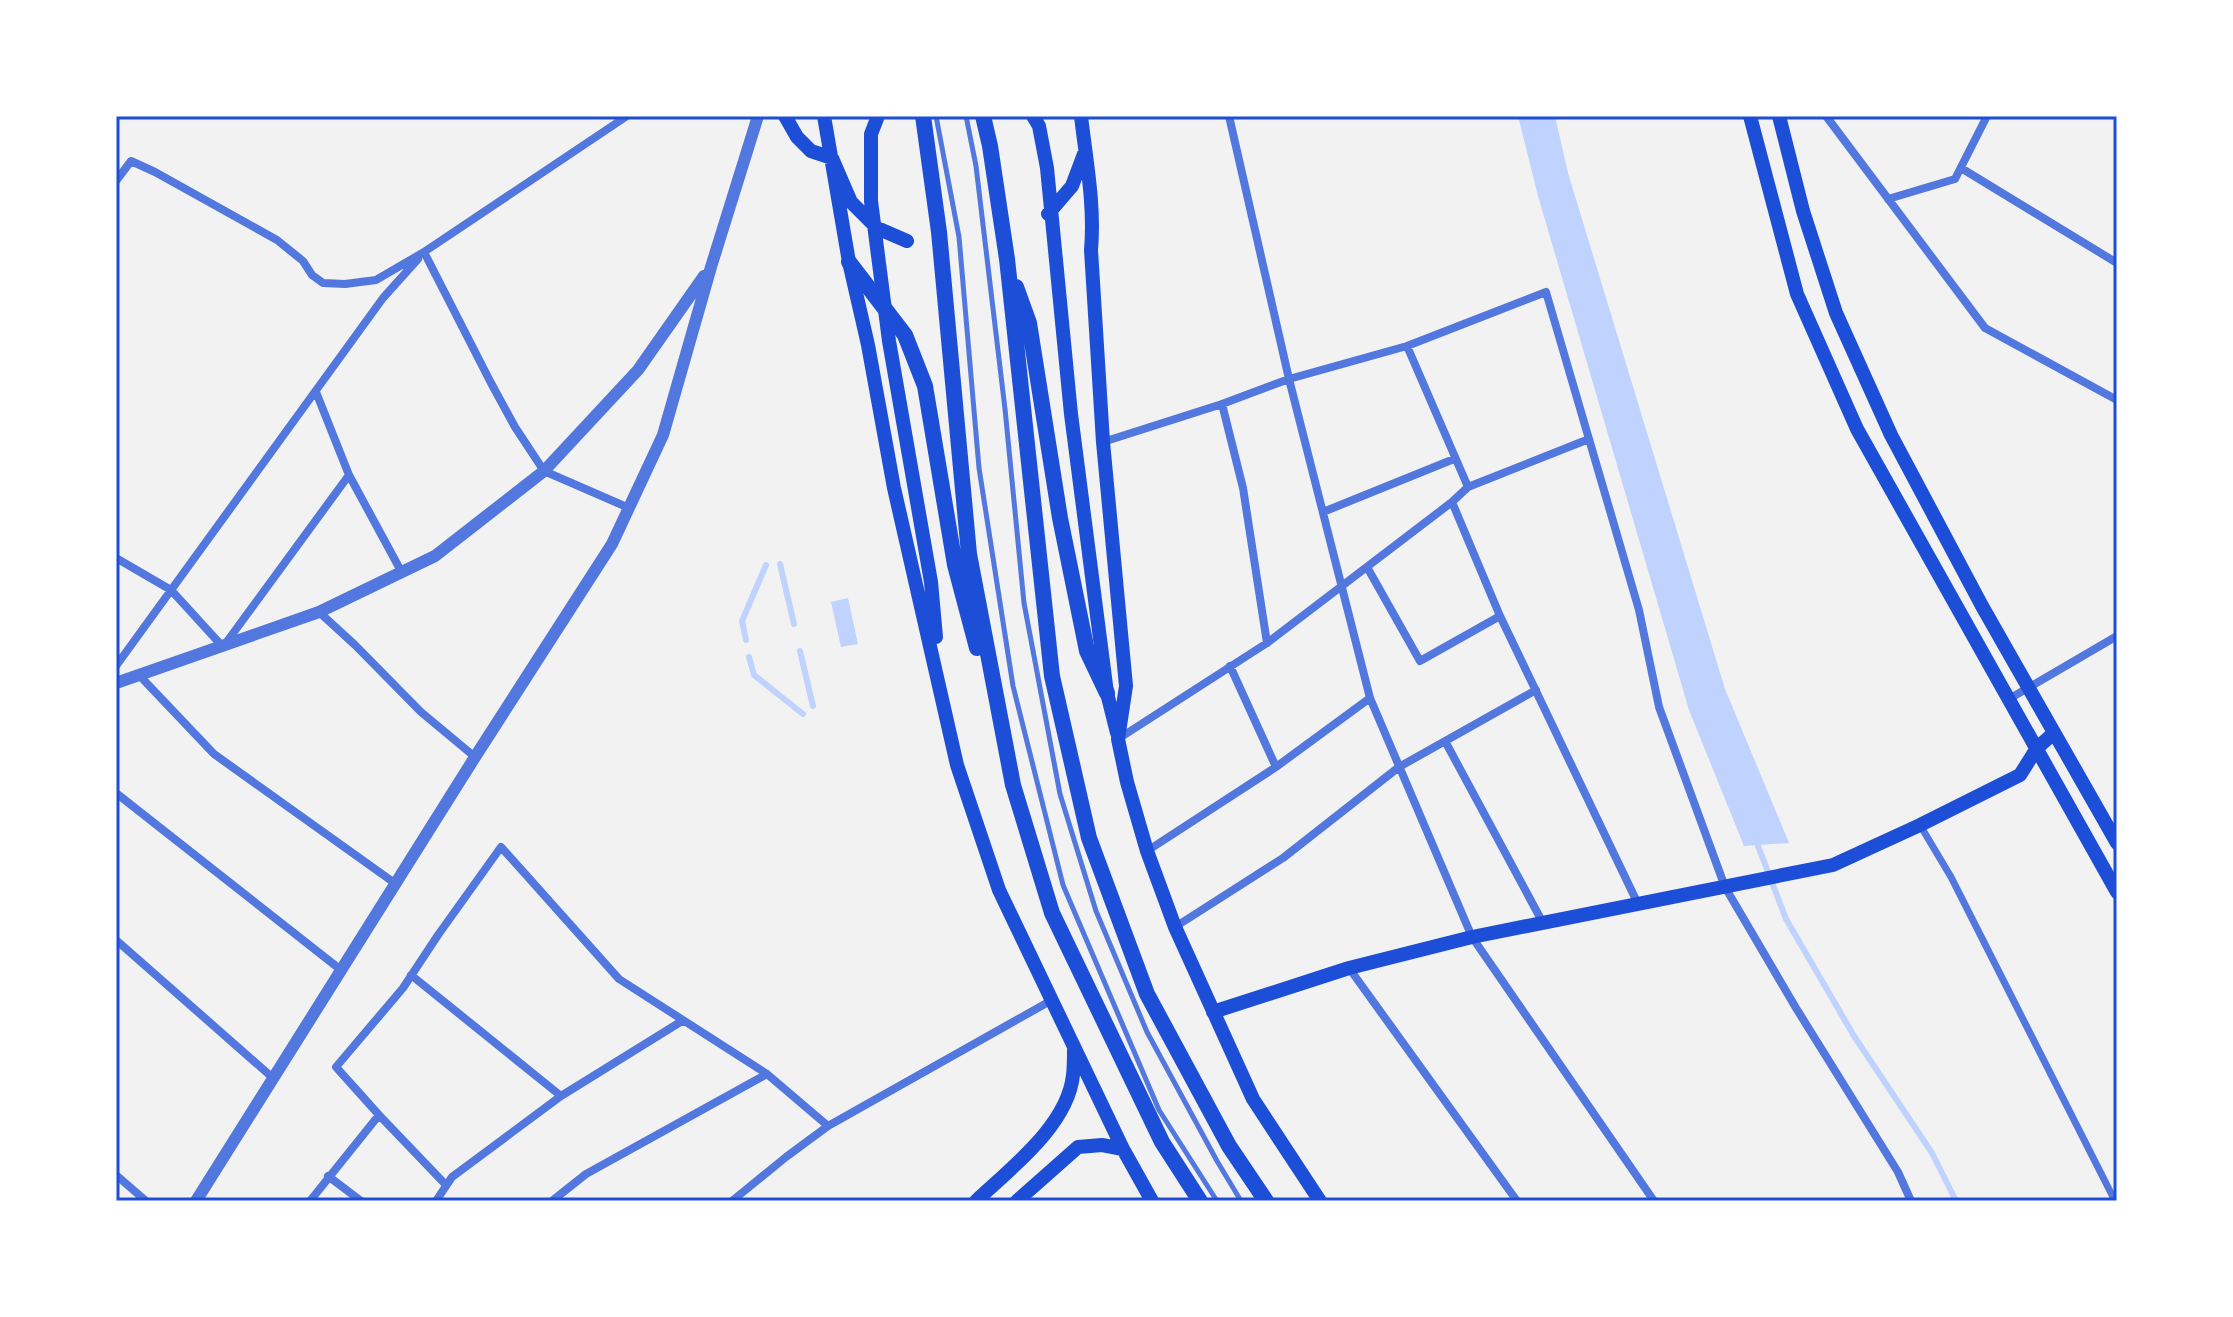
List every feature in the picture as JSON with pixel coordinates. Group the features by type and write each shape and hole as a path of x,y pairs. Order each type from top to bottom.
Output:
{"highway":[{"path":"923,116 939,232 969,554 1013,785"},
{"path":"983,116 1007,259 1052,676 1089,838 1147,994 1229,1146 1266,1201"},
{"path":"1007,259 1029,323 1060,518 1087,651 1107,693"},
{"path":"849,262 905,335 925,386 955,565 1013,785 1052,913 1192,1201"},
{"path":"1162,1142 1200,1201"}],"main road":[{"path":"785,116 797,137 811,151 832,158 851,202 877,228 907,241"},
{"path":"824,116 849,262 868,345 894,488 957,765 999,890 1123,1149 1152,1201"},
{"path":"878,116 871,134 871,201 889,341 931,582 941,694"},
{"path":"1033,116 1039,126 1047,168 1071,414 1107,693 1127,782 1147,851 1175,927 1253,1099 1320,1201"},
{"path":"1081,116 1093,232 1091,250 1103,442 1126,686 1118,739"},
{"path":"1750,116 1797,294 1857,429 2117,892"},
{"path":"1779,116 1803,211 1836,313 1891,435 1982,606 2117,843"},
{"path":"1048,214 1072,186 1086,150"},
{"path":"2020,775 2037,748 2054,733"},
{"path":"1213,1012 1349,968 1472,937 1833,865 2020,775 2051,777"},
{"path":"976,1201 1039,1142 1055,1121 1073,1078 1074,1046"},
{"path":"1017,1201 1078,1147 1102,1145 1123,1149"}],"street":[{"path":"116,181 131,161 277,240 303,261 312,275 323,283 345,284 376,280 424,252 627,116"},
{"path":"196,1201 612,544 663,435 758,116"},
{"path":"1229,116 1289,379 1370,698 1472,937 1654,1201"},
{"path":"1826,116 1985,328 2117,400"},
{"path":"1888,199 1955,179 1987,116"},
{"path":"1961,168 2117,263"},
{"path":"116,666 383,298 424,252"},
{"path":"424,252 509,416 544,471 629,508"},
{"path":"116,683 319,612 435,556 544,471 638,370 711,267"},
{"path":"1103,442 1289,379 1407,346 1546,292 1639,610 1659,707 1725,887 1898,1172 1911,1201"},
{"path":"1407,346 1468,487"},
{"path":"316,392 349,475 401,571"},
{"path":"1222,404 1243,488 1267,643"},
{"path":"1118,739 1267,643 1468,487 1589,439"},
{"path":"1323,512 1454,459"},
{"path":"223,647 349,475"},
{"path":"1452,502 1500,616 1638,904"},
{"path":"116,558 171,590 223,647"},
{"path":"1367,567 1420,661 1500,616"},
{"path":"319,612 421,712 475,757"},
{"path":"2009,699 2117,636"},
{"path":"1230,666 1276,767"},
{"path":"138,674 214,754 396,884"},
{"path":"1175,927 1283,858 1399,767 1536,690"},
{"path":"1147,851 1276,767 1370,698"},
{"path":"1445,741 1543,923"},
{"path":"116,793 341,970"},
{"path":"1920,825 1951,877 2115,1201"},
{"path":"446,1185 336,1067 403,988 501,847 619,979 767,1074 828,1126"},
{"path":"116,940 273,1078"},
{"path":"1349,968 1517,1201"},
{"path":"411,975 561,1096"},
{"path":"732,1201 828,1126 1052,1000"},
{"path":"436,1201 452,1177 561,1096 682,1021"},
{"path":"552,1201 586,1174 767,1074"},
{"path":"310,1201 379,1115"},
{"path":"116,1175 146,1201"},
{"path":"328,1176 361,1201"}],"lane":[{"path":"936,116 959,237 979,468 1013,686 1063,885 1159,1110 1217,1201"},
{"path":"966,116 976,166 1005,409 1024,603 1060,794 1096,911 1147,1032 1241,1201"}],"water":[{"path":"1518,116 1555,116 1568,173 1725,689 1789,843 1744,846 1689,710 1538,196"},
{"path":"848,598 858,644 841,647 831,602"}],"waterway":[{"path":"780,564 794,624"},
{"path":"746,640 742,621 766,565"},
{"path":"800,651 813,706"},
{"path":"749,657 754,675 803,714"},
{"path":"1755,838 1786,919 1854,1036 1932,1153 1956,1201"}]}
